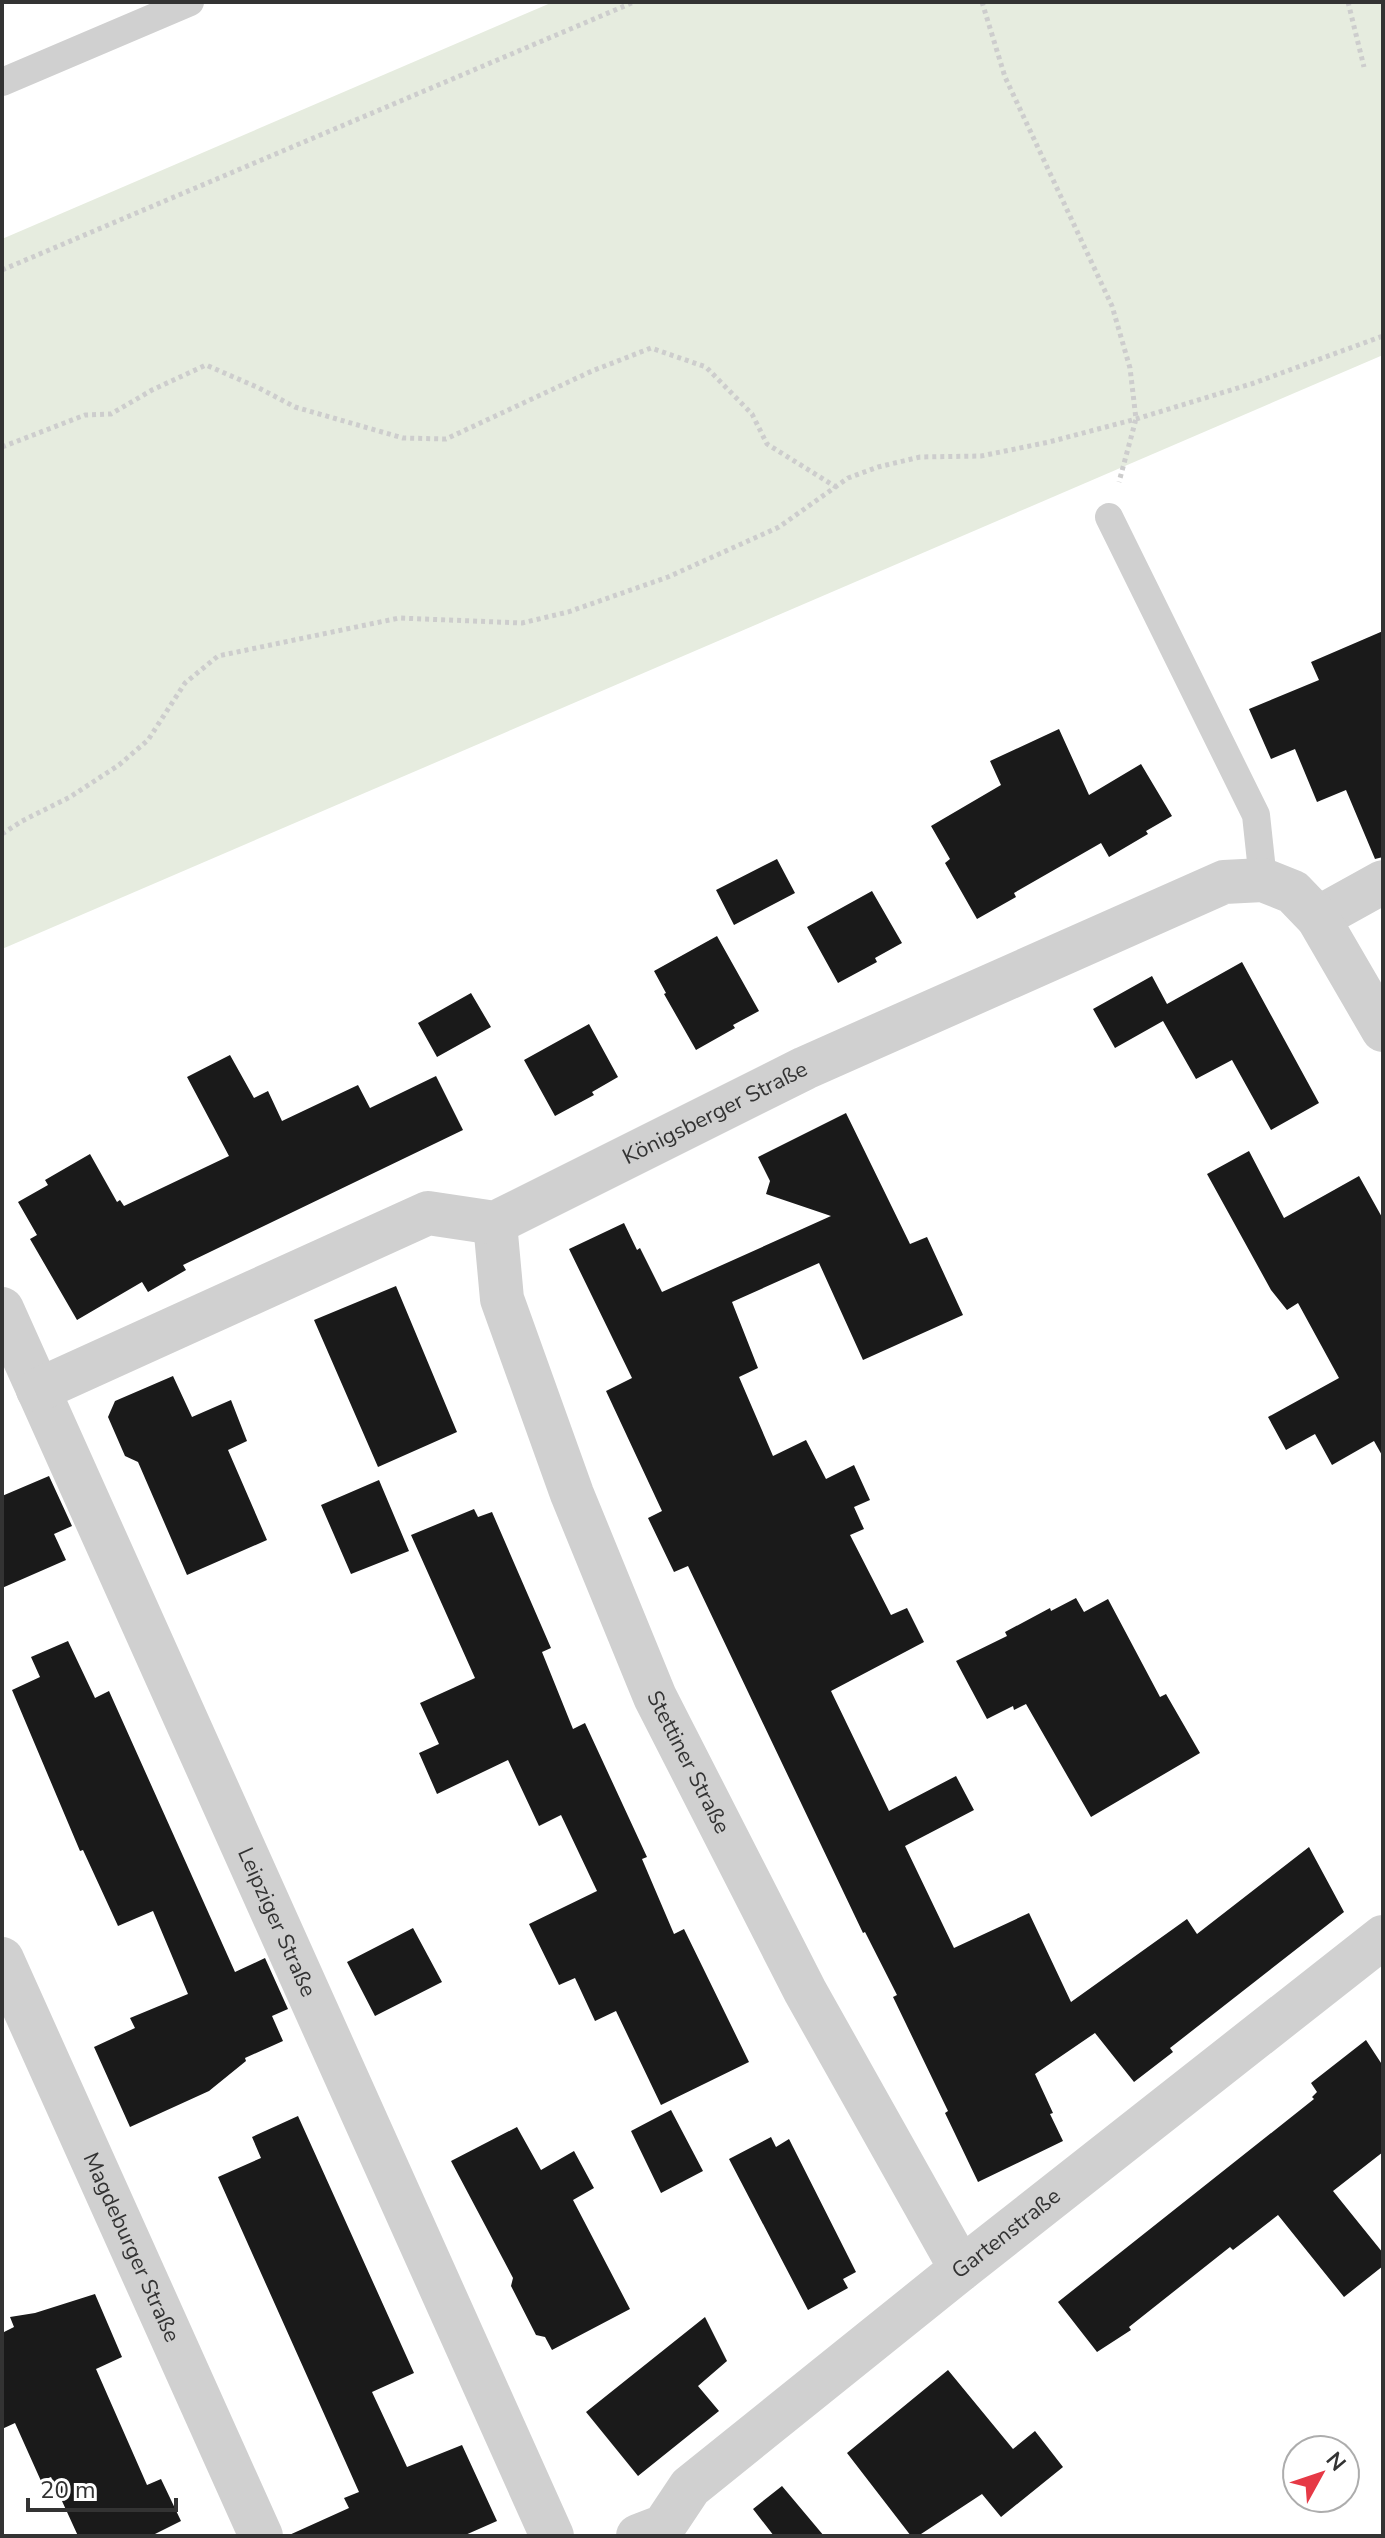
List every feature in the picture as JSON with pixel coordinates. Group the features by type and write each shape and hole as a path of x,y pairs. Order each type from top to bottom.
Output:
{"street":[{"name":"Königsberger Straße","path":"495,1223 805,1068 1224,882 1263,880 1293,892 1318,918 1383,1030"},
{"path":"1318,918 1383,882"},
{"path":"38,1390 428,1213 495,1223"},
{"name":"Stettiner Straße","path":"495,1223 502,1299 572,1494 655,1697 805,1991 961,2269"},
{"name":"Leipziger Straße","path":"2,1309 552,2536"},
{"name":"Gartenstraße","path":"658,2533 690,2487 1383,1937"},
{"name":"Magdeburger Straße","path":"2,1959 261,2536"}],"lane":[{"path":"2,82 190,2"},
{"path":"1109,517 1256,815 1263,880"}],"path":[{"path":"2,270 634,2"},
{"path":"982,2 1005,77 1112,306 1130,368 1136,419 1109,517"},
{"path":"1348,2 1364,67"},
{"path":"2,834 70,797 119,765 148,740 185,683 218,656 399,618 522,623 568,612 668,577 779,527 848,478 878,467 920,457 981,456 1049,442 1254,383 1383,336"},
{"path":"2,447 85,415 111,414 152,390 206,365 295,407 403,438 446,439 592,371 651,348 706,367 752,414 767,444 836,487"}],"shaded area":[{"path":"553,2 1383,2 1383,355 2,949 2,239"}],"building":[{"path":"1383,631 1383,857 1375,859 1346,790 1317,802 1295,749 1271,759 1249,709 1319,680 1311,662"},
{"path":"1059,729 1089,795 1141,764 1172,816 1109,857 1101,843 1014,893 1016,897 977,919 945,863 950,859 931,826 1001,785 990,761"},
{"path":"777,859 795,893 734,925 716,890"},
{"path":"872,891 902,943 875,958 877,962 838,983 807,927"},
{"path":"717,936 759,1011 696,1050 654,971"},
{"path":"1242,962 1319,1103 1271,1130 1232,1060 1196,1079 1163,1021 1115,1048 1093,1009 1152,976 1167,1004"},
{"path":"471,993 491,1027 437,1057 418,1023"},
{"path":"589,1024 618,1077 592,1092 594,1095 555,1116 524,1060"},
{"path":"230,1055 254,1098 268,1091 282,1121 358,1085 370,1108 436,1076 463,1130 183,1265 186,1270 148,1292 142,1282 77,1320 30,1239 37,1235 18,1202 48,1185 45,1180 90,1154 117,1202 120,1200 124,1206 229,1156 187,1077"},
{"path":"846,1113 910,1244 927,1237 963,1315 863,1360 819,1263 732,1302 758,1368 739,1377 773,1456 806,1440 826,1479 854,1465 870,1500 854,1507 864,1529 850,1535 891,1615 907,1608 924,1642 831,1691 889,1811 956,1776 974,1810 905,1846 954,1948 1029,1913 1071,2002 1187,1919 1197,1934 1309,1847 1344,1912 1170,2048 1173,2052 1134,2082 1095,2033 1035,2074 1063,2141 978,2182 893,1997 897,1995 863,1933 688,1566 674,1572 648,1518 662,1511 606,1391 632,1378 569,1249 624,1223 662,1292 831,1216 766,1194 770,1181 758,1157"},
{"path":"1249,1151 1284,1218 1359,1176 1383,1219 1383,1457 1374,1441 1332,1465 1315,1434 1286,1450 1268,1417 1339,1378 1298,1303 1287,1310 1271,1290 1207,1174"},
{"path":"396,1286 457,1432 378,1467 314,1320"},
{"path":"173,1376 192,1417 231,1400 247,1441 228,1450 267,1540 187,1575 138,1462 125,1456 108,1417 115,1401"},
{"path":"49,1476 72,1526 54,1534 66,1560 2,1588 2,1496"},
{"path":"379,1480 409,1551 351,1574 321,1505"},
{"path":"474,1509 478,1517 492,1512 551,1648 542,1652 573,1729 585,1723 647,1857 642,1859 674,1934 684,1929 749,2062 661,2105 616,2011 595,2021 575,1978 559,1985 529,1924 597,1891 561,1815 539,1826 508,1760 437,1794 419,1753 439,1744 420,1703 475,1678 411,1535"},
{"path":"1076,1598 1084,1612 1108,1599 1160,1697 1166,1694 1200,1753 1091,1817 1026,1704 1014,1710 1013,1706 987,1719 956,1661 1007,1636 1005,1632 1050,1608 1051,1611"},
{"path":"68,1641 95,1698 109,1691 235,1972 265,1958 288,2009 272,2016 283,2041 245,2058 246,2061 209,2091 130,2127 94,2047 135,2028 130,2018 188,1994 153,1911 118,1926 83,1850 80,1851 12,1690 40,1677 31,1657"},
{"path":"413,1928 442,1982 375,2016 347,1962"},
{"path":"1366,2040 1383,2066 1383,2152 1333,2191 1383,2253 1383,2266 1344,2297 1278,2215 1233,2250 1230,2247 1129,2327 1131,2330 1097,2352 1058,2302 1314,2099 1312,2097 1317,2092 1311,2083"},
{"path":"671,2110 703,2171 661,2193 631,2131"},
{"path":"298,2116 414,2373 372,2392 407,2467 462,2445 497,2521 463,2536 287,2536 349,2508 344,2498 359,2492 218,2177 261,2158 252,2137"},
{"path":"517,2127 541,2170 574,2151 594,2188 573,2200 630,2309 552,2350 545,2337 536,2335 511,2286 513,2278 451,2161"},
{"path":"771,2137 776,2147 789,2139 856,2272 843,2279 848,2288 808,2310 729,2159"},
{"path":"95,2294 122,2357 96,2369 147,2485 161,2479 181,2521 151,2536 78,2536 51,2477 41,2481 15,2423 2,2429 2,2333 14,2327 10,2317 35,2313"},
{"path":"705,2317 727,2361 698,2386 719,2411 638,2476 586,2412"},
{"path":"948,2370 1013,2449 1035,2431 1063,2467 1001,2517 982,2494 918,2536 911,2536 847,2453"},
{"path":"782,2486 824,2536 774,2536 753,2509"}]}
